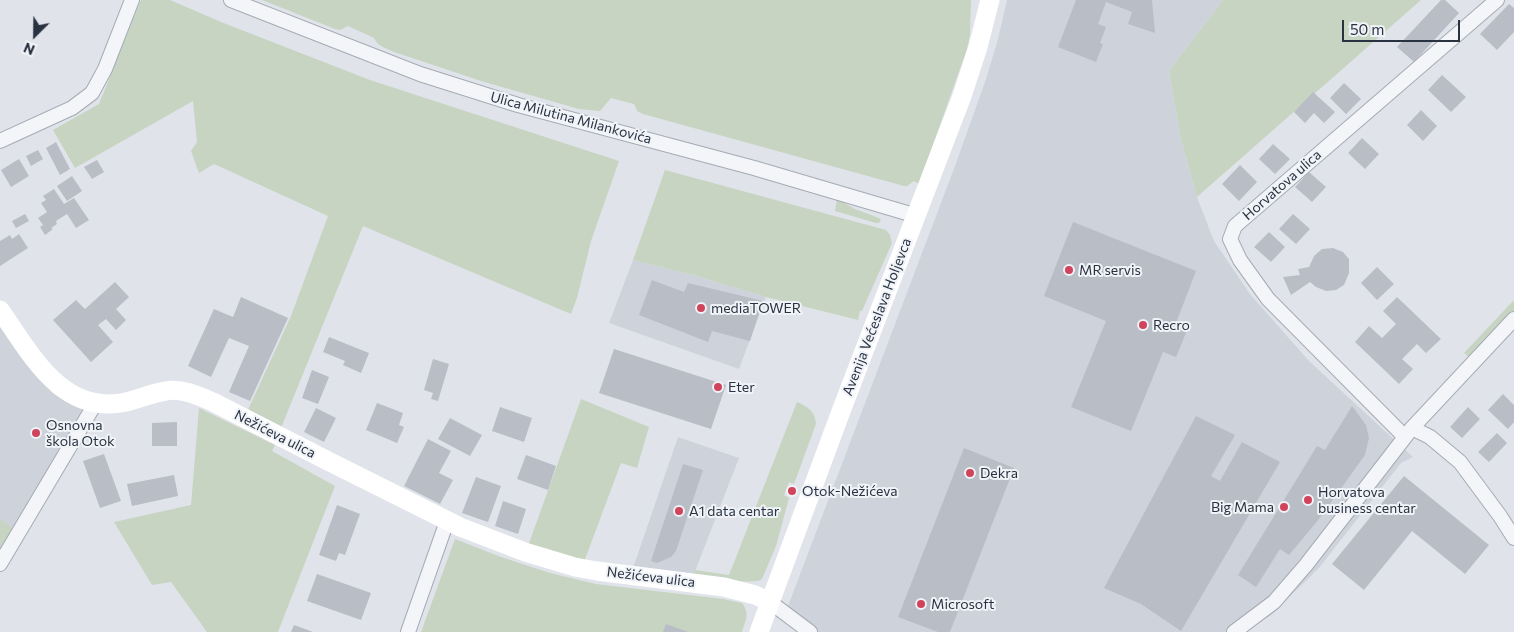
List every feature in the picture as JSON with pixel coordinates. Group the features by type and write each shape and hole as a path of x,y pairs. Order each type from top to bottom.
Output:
{"street":[{"path":"0,141 72,108 92,93 105,69 132,0"},
{"name":"Ulica Milutina Milankovića","path":"231,0 420,74 518,105 754,168 917,216"},
{"name":"Avenija Većeslava Holjevca","path":"759,632 842,406 962,96 978,47 990,0"},
{"name":"Horvatova ulica","path":"1497,0 1235,226 1230,239 1240,260 1268,299 1409,433 1430,438 1460,462 1514,538"},
{"path":"0,310 51,379 82,400 95,404 0,564"},
{"path":"1234,632 1274,602 1306,565 1409,433 1514,319"},
{"name":"Nežićeva ulica","path":"95,404 125,402 168,390 196,395 214,402 447,521 525,552 575,567 609,573 714,585 744,592 770,602"},
{"path":"408,632 447,521"},
{"path":"770,602 810,632"}],"shaded area":[{"path":"1007,0 1223,0 1169,71 1180,135 1197,197 1214,241 1250,294 1309,361 1413,457 1401,463 1319,568 1271,615 1245,632 800,632 788,606 955,166 985,82"},
{"path":"633,260 693,275 766,297 739,369 609,323"},
{"name":"Osnovna škola Otok","path":"0,324 54,394 85,408 0,552"},
{"name":"A1 data centar","path":"678,437 739,458 694,574 633,568"}],"green space":[{"path":"141,0 170,0 370,80 619,161 591,241 577,298 571,314 363,226 281,428 247,412 291,316 328,216 214,164 199,173 191,151 197,142 193,101 75,168 53,130 99,104"},
{"path":"262,0 971,0 970,34 967,49 919,184 914,181 904,186 643,114 637,111 634,104 611,98 600,111 579,109 481,81 394,52 381,46 374,38 348,26 340,30 335,29"},
{"path":"1223,0 1421,0 1197,197 1180,135 1169,71"},
{"path":"665,170 886,230 890,235 892,243 862,311 860,311 858,320 633,260"},
{"path":"837,199 881,220 879,223 876,223 835,211"},
{"path":"1514,300 1514,311 1469,357 1464,353"},
{"path":"581,399 649,427 637,468 621,463 584,562 528,546"},
{"path":"797,402 810,410 816,424 794,484 789,482 784,495 789,498 776,546 762,579 757,581 740,581 694,574 695,570 729,575"},
{"path":"199,408 275,445 272,451 335,486 278,632 207,632 171,582 152,585 114,522 191,505"},
{"path":"0,519 15,530 0,551"},
{"path":"455,539 550,573 596,584 723,599 742,603 747,614 746,620 742,632 421,632"}],"building":[{"path":"1076,0 1152,0 1155,33 1128,24 1132,12 1106,2 1098,24 1106,27 1100,43 1103,44 1096,62 1058,47"},
{"path":"1441,0 1445,0 1459,13 1414,62 1397,47"},
{"path":"1509,4 1514,8 1514,32 1497,50 1480,34"},
{"path":"1442,75 1466,97 1451,112 1428,90"},
{"path":"1344,83 1361,99 1346,114 1330,98"},
{"path":"1313,92 1335,112 1324,123 1314,113 1305,123 1294,112"},
{"path":"1421,110 1437,126 1423,141 1407,125"},
{"path":"1362,138 1379,154 1365,169 1348,153"},
{"path":"56,142 70,169 60,175 46,148"},
{"path":"1273,144 1290,159 1275,174 1259,159"},
{"path":"38,150 43,159 31,166 26,156"},
{"path":"19,159 29,176 11,187 1,170"},
{"path":"97,160 104,172 92,179 84,167"},
{"path":"1240,165 1257,182 1239,201 1222,184"},
{"path":"1309,172 1326,187 1312,202 1295,187"},
{"path":"72,176 82,191 67,201 57,186"},
{"path":"54,189 64,204 74,198 89,220 76,228 67,214 56,221 57,224 45,235 40,227 43,225 38,218 47,212 41,203 46,200 43,196"},
{"path":"25,214 29,221 16,228 12,221"},
{"path":"1293,214 1310,229 1296,244 1279,229"},
{"name":"Recro","path":"1073,222 1196,271 1176,323 1188,328 1176,357 1163,352 1131,431 1071,407 1106,321 1044,296"},
{"path":"1269,232 1285,247 1271,262 1254,247"},
{"path":"19,234 28,248 0,266 0,241 10,235 12,239"},
{"path":"1333,248 1343,252 1349,259 1349,273 1344,285 1336,290 1326,291 1310,282 1291,295 1283,277 1300,275 1298,269 1309,267 1314,256 1322,249"},
{"path":"1377,267 1394,284 1377,300 1361,283"},
{"name":"mediaTOWER","path":"652,280 684,292 688,283 763,301 750,341 712,331 708,342 639,315"},
{"path":"115,282 129,297 116,309 126,320 116,330 106,319 98,325 113,342 91,362 53,320 76,300 85,309"},
{"path":"241,297 288,318 250,401 229,392 249,346 229,338 211,377 188,366 214,309 233,317"},
{"path":"1397,297 1441,339 1426,353 1417,344 1402,359 1413,369 1399,384 1355,342 1369,326 1382,338 1396,324 1383,311"},
{"path":"329,337 369,353 361,373 343,365 345,361 323,352"},
{"path":"614,349 726,385 711,429 599,393"},
{"path":"433,359 449,364 438,401 431,399 433,393 424,390"},
{"path":"312,370 329,377 318,404 302,398"},
{"path":"1503,394 1514,405 1514,422 1508,429 1488,410"},
{"path":"377,403 403,413 399,425 404,427 397,443 366,430"},
{"name":"Horvatova business centar","path":"1352,406 1366,425 1369,438 1365,455 1319,519 1289,555 1280,549 1256,587 1238,575 1317,446 1325,450"},
{"path":"500,407 532,418 524,442 492,431"},
{"path":"1468,407 1480,419 1462,438 1450,427"},
{"path":"316,408 336,418 324,442 304,432"},
{"path":"1196,416 1235,435 1211,476 1220,481 1242,442 1280,462 1181,631 1141,604 1104,588"},
{"path":"450,418 482,435 470,456 438,439"},
{"path":"177,422 177,446 152,446 152,423"},
{"path":"1497,433 1507,443 1489,462 1478,452"},
{"path":"428,439 451,451 439,473 453,480 440,504 404,486"},
{"path":"964,448 1014,468 950,632 938,632 898,617"},
{"path":"104,454 121,501 100,508 83,461"},
{"path":"526,455 556,466 548,490 517,479"},
{"name":"A1 data centar","path":"683,464 703,470 676,551 671,557 657,563 651,561"},
{"path":"174,475 178,496 132,506 127,484"},
{"path":"1404,476 1489,545 1465,574 1412,531 1364,590 1332,564"},
{"path":"476,477 501,486 488,522 462,513"},
{"path":"503,501 526,509 518,534 495,526"},
{"path":"337,505 360,514 345,555 339,553 336,561 319,555"},
{"path":"317,574 371,593 361,620 307,601"},
{"path":"666,624 688,632 663,632"},
{"path":"294,625 313,632 291,632"}],"place":[{"name":"MR servis","path":"1069,270"},
{"name":"mediaTOWER","path":"701,308"},
{"name":"Recro","path":"1143,325"},
{"name":"Eter","path":"718,387"},
{"name":"Osnovna škola Otok","path":"36,433"},
{"name":"Dekra","path":"970,473"},
{"name":"Otok-Nežićeva","path":"792,491"},
{"name":"Horvatova business centar","path":"1308,500"},
{"name":"Big Mama","path":"1284,507"},
{"name":"A1 data centar","path":"679,511"},
{"name":"Microsoft","path":"921,604"}]}
